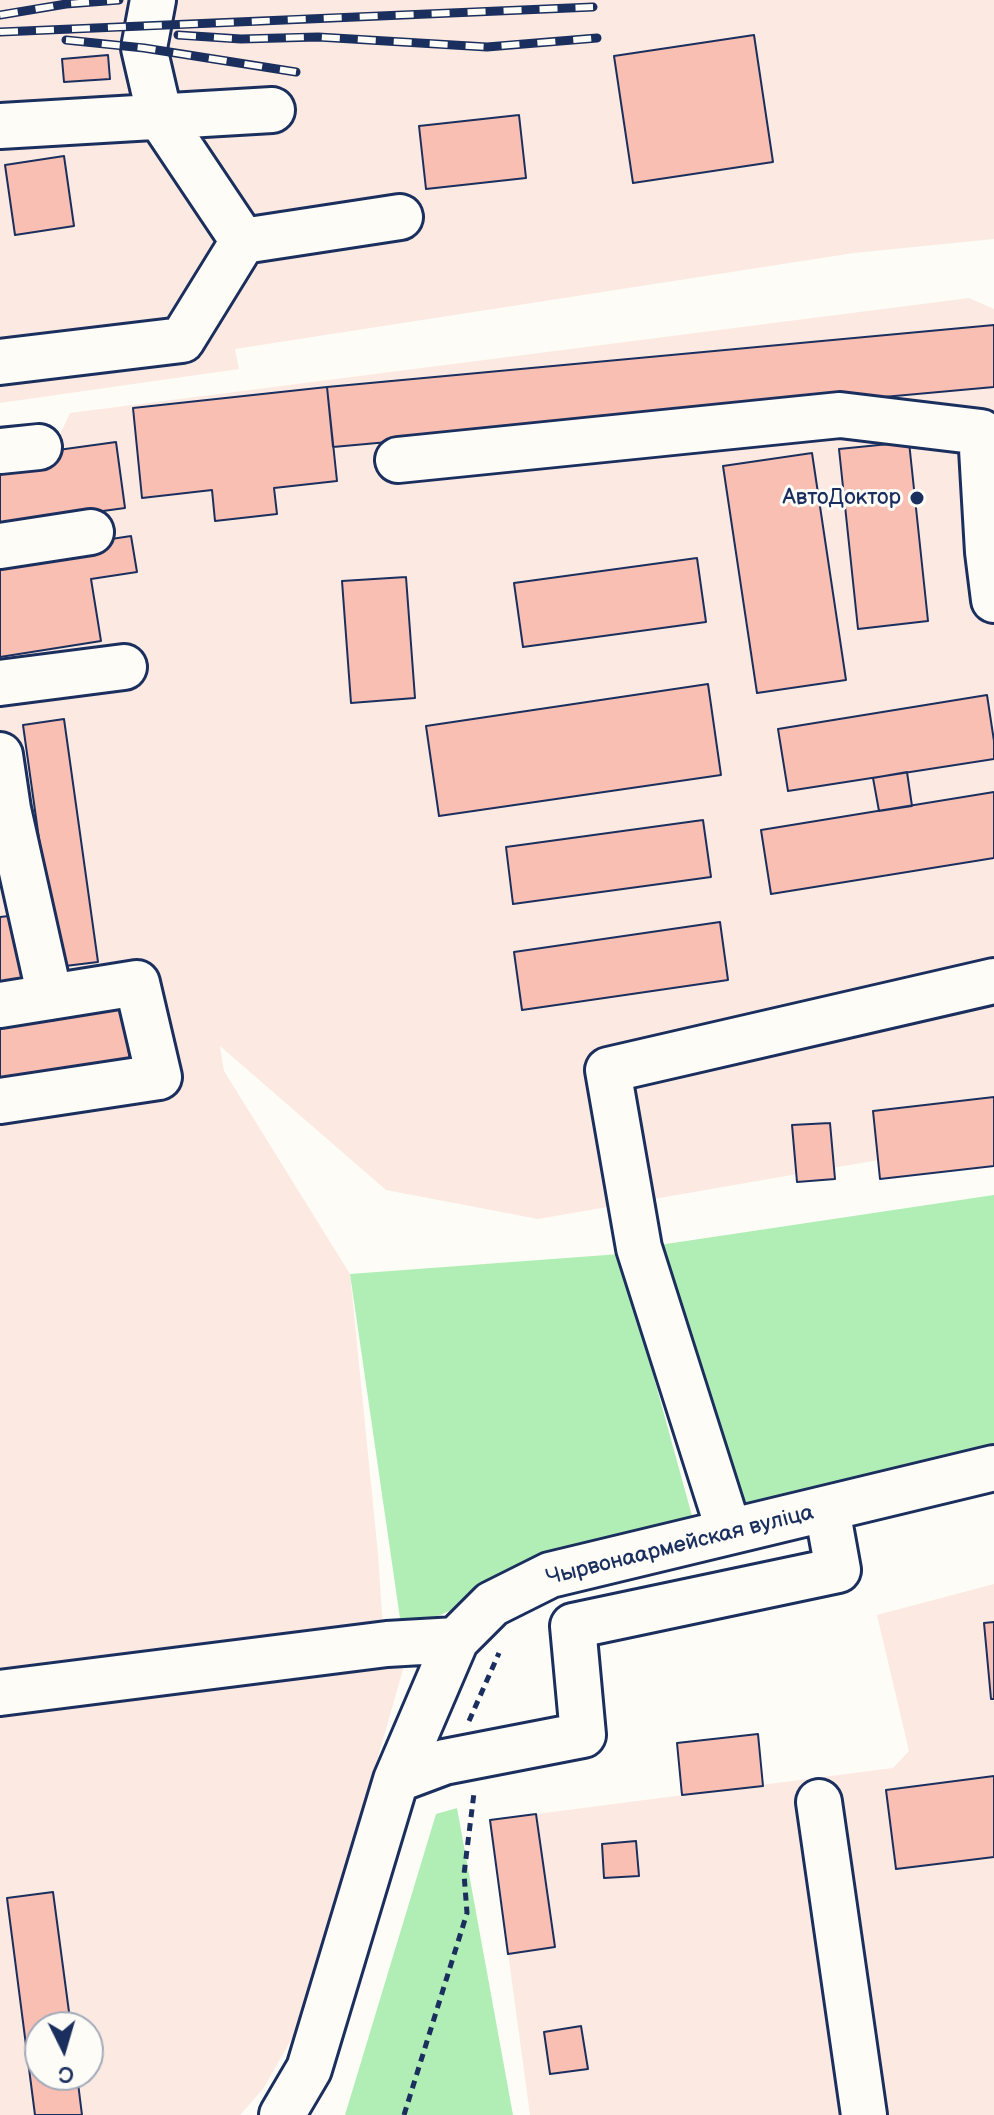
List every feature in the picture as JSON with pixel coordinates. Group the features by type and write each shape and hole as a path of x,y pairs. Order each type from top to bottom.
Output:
{"street":[{"path":"153,0 144,48 160,117 243,241"},
{"path":"0,126 272,110"},
{"path":"0,362 182,340 243,241 400,217"},
{"path":"398,460 840,415 981,432 994,600"},
{"path":"0,546 91,532"},
{"path":"0,683 124,667"},
{"path":"0,755 13,899 50,997"},
{"path":"729,1531 639,1248 608,1070 994,981"},
{"path":"0,1005 137,983 159,1077 0,1101"},
{"name":"Чырвонаармейская вуліца","path":"282,2115 309,2069 396,1780 456,1640 492,1604 550,1575 994,1468"},
{"path":"396,1780 444,1762 583,1735 573,1626 838,1570 827,1509"},
{"path":"0,1693 387,1644 456,1640"},
{"path":"819,1802 864,2115"}],"path":[{"path":"404,2115 467,1913 464,1874 477,1756"}],"shaded area":[{"path":"0,0 994,0 994,239 854,253 235,349 239,369 0,403"},
{"path":"969,298 994,309 994,1166 904,1175 896,1157 538,1219 386,1190 220,1046 224,1071 350,1274 383,1628 387,1644 404,1666 303,2019 263,2089 240,2115 0,2115 0,487 53,449 70,413"},
{"path":"994,1584 994,2115 530,2115 490,1820 893,1768 909,1751 877,1615"}],"green space":[{"path":"994,1195 994,1449 735,1510 639,1248"},
{"path":"620,1254 697,1534 548,1567 402,1632 350,1274"},
{"path":"457,1808 513,2115 345,2115 436,1814"}],"building":[{"path":"754,35 773,162 633,183 614,56"},
{"path":"108,55 110,79 64,82 62,59"},
{"path":"519,115 526,178 426,189 419,126"},
{"path":"64,156 74,226 15,235 5,165"},
{"path":"994,325 994,387 333,447 327,387"},
{"path":"327,387 337,481 274,488 277,514 215,521 212,490 142,498 133,408"},
{"path":"116,442 125,508 0,525 0,458"},
{"path":"909,442 928,621 858,629 839,449"},
{"path":"812,453 846,680 757,693 723,466"},
{"path":"131,536 137,572 91,579 101,641 0,657 0,556"},
{"path":"697,558 706,622 523,647 514,583"},
{"path":"406,577 415,698 351,703 342,581"},
{"path":"708,684 721,775 439,816 426,726"},
{"path":"987,695 994,759 788,791 778,729"},
{"path":"64,719 98,962 57,967 23,725"},
{"path":"907,772 912,806 879,811 873,778"},
{"path":"994,792 994,858 771,894 761,830"},
{"path":"703,820 711,877 513,904 506,847"},
{"path":"18,915 29,984 0,988 0,917"},
{"path":"720,922 728,980 522,1010 514,952"},
{"path":"122,1007 131,1067 0,1089 0,1028"},
{"path":"994,1097 994,1166 880,1179 873,1111"},
{"path":"830,1123 835,1179 797,1182 792,1125"},
{"path":"994,1622 994,1699 991,1699 984,1623"},
{"path":"758,1734 763,1786 682,1795 677,1743"},
{"path":"994,1776 994,1857 896,1869 886,1790"},
{"path":"536,1814 555,1947 508,1954 490,1820"},
{"path":"636,1841 639,1876 604,1878 602,1844"},
{"path":"53,1892 69,2011 24,2011 24,2030 7,1898"},
{"path":"581,2026 588,2069 550,2074 544,2032"},
{"path":"32,2091 79,2091 82,2115 35,2115"}],"railway":[{"path":"0,15 66,4 119,0"},
{"path":"0,32 593,7"},
{"path":"178,35 241,39 318,37 487,47 597,38"},
{"path":"66,40 144,48 296,72"}],"place":[{"name":"АвтоДоктор","path":"917,498"}]}
